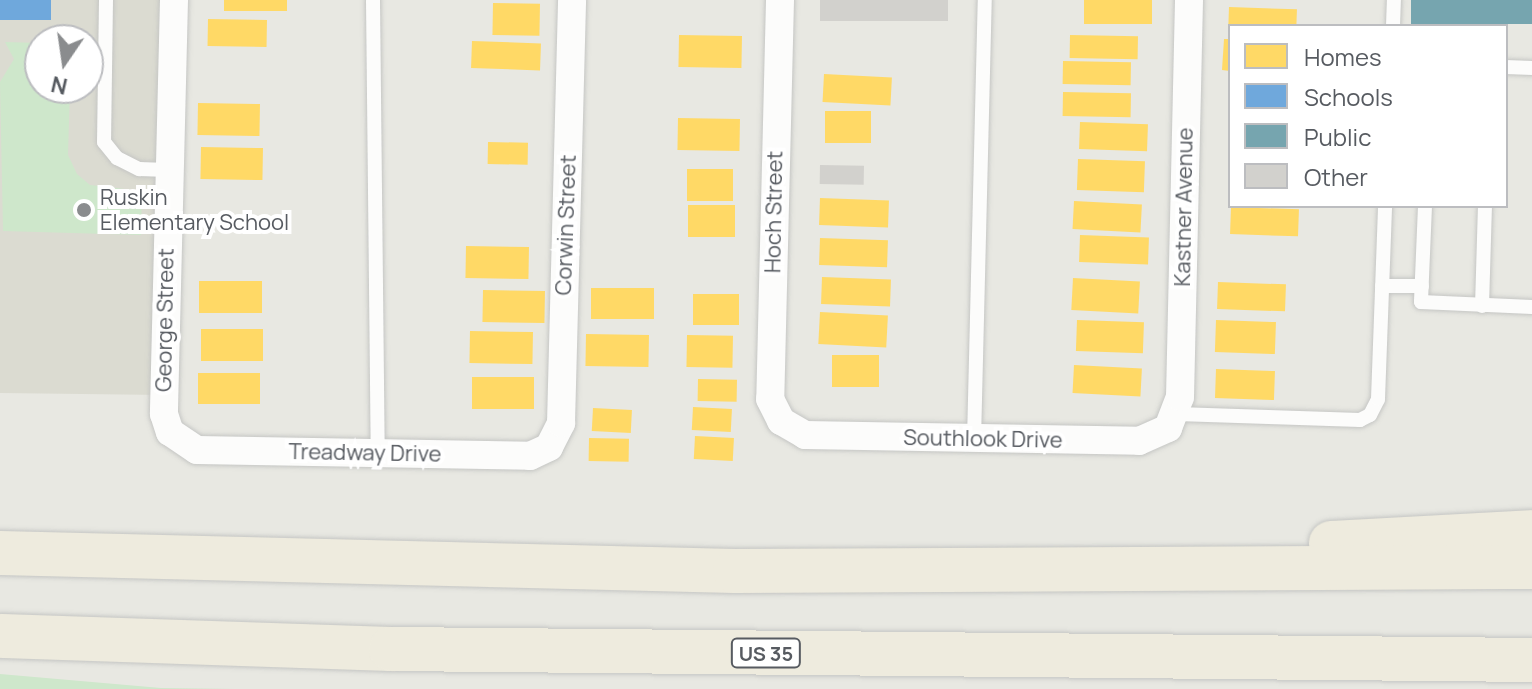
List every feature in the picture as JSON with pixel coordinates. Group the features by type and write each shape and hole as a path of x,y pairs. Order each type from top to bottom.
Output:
{"highway":[{"path":"1043,569 1410,535 1532,532"},
{"path":"0,553 735,571 1532,567"},
{"name":"US 35","path":"0,636 391,649 1532,660"}],"street":[{"name":"George Street","path":"174,0 164,414 181,442"},
{"name":"Corwin Street","path":"549,447 561,423 572,0"},
{"name":"Hoch Street","path":"780,0 770,399 781,421"},
{"name":"Kastner Avenue","path":"1177,414 1189,0"},
{"name":"Southlook Drive","path":"781,421 805,435 1139,441 1168,428 1177,414"},
{"name":"Treadway Drive","path":"181,442 197,450 530,456 549,447"}],"lane":[{"path":"106,0 104,142 117,158 139,169 168,170"},
{"path":"373,0 378,453"},
{"path":"974,440 985,0"},
{"path":"1393,24 1394,0"},
{"path":"1508,67 1532,68"},
{"path":"1177,414 1360,420 1370,415 1378,399 1385,208"},
{"path":"1425,208 1421,302 1532,307"},
{"path":"1482,306 1485,208"},
{"path":"1382,286 1422,286"}],"shaded area":[{"name":"Ruskin Elementary School","path":"0,0 174,0 164,395 0,393"}],"green space":[{"path":"5,42 24,43 24,104 70,104 68,155 77,174 90,185 142,191 141,235 3,231 0,82 14,59"},
{"path":"0,674 161,688 236,689 0,689"}],"building: Homes":[{"path":"224,0 287,0 287,11 224,11"},
{"path":"1084,0 1152,0 1152,24 1084,24"},
{"path":"493,3 540,4 539,36 492,35"},
{"path":"1229,7 1297,9 1296,24 1228,24"},
{"path":"208,19 267,20 267,47 208,46"},
{"path":"679,35 742,36 741,68 678,67"},
{"path":"1070,35 1138,36 1138,59 1070,58"},
{"path":"1224,39 1228,39 1228,71 1222,70"},
{"path":"472,41 541,43 540,70 471,68"},
{"path":"1063,61 1131,62 1131,85 1063,84"},
{"path":"824,74 892,78 890,106 823,102"},
{"path":"1063,92 1131,93 1131,117 1063,116"},
{"path":"198,103 260,104 259,136 197,135"},
{"path":"825,111 871,111 871,143 825,143"},
{"path":"678,118 740,119 739,151 677,150"},
{"path":"1080,122 1148,124 1147,151 1079,149"},
{"path":"488,142 528,143 528,165 488,164"},
{"path":"201,147 263,148 262,180 200,179"},
{"path":"1078,159 1145,161 1144,192 1077,190"},
{"path":"687,169 733,169 733,201 687,201"},
{"path":"820,198 889,200 888,227 819,225"},
{"path":"1074,201 1142,205 1140,233 1073,229"},
{"path":"688,205 735,205 735,237 688,237"},
{"path":"1231,208 1299,209 1298,236 1230,234"},
{"path":"1080,235 1149,237 1148,264 1079,262"},
{"path":"820,238 888,240 887,267 819,265"},
{"path":"466,246 529,247 528,279 465,278"},
{"path":"822,277 891,279 890,306 821,304"},
{"path":"1073,278 1140,282 1138,313 1071,310"},
{"path":"199,281 262,281 262,313 199,313"},
{"path":"1218,282 1286,284 1285,311 1217,309"},
{"path":"591,288 654,288 654,319 591,319"},
{"path":"483,290 545,291 544,323 482,322"},
{"path":"693,294 739,294 739,325 693,325"},
{"path":"820,312 888,316 886,348 818,344"},
{"path":"1077,320 1144,322 1143,353 1076,351"},
{"path":"1216,320 1276,322 1275,354 1215,352"},
{"path":"201,329 263,329 263,361 201,361"},
{"path":"470,331 533,332 532,364 469,363"},
{"path":"586,334 649,335 648,367 585,366"},
{"path":"687,335 733,336 732,368 686,367"},
{"path":"832,355 879,355 879,387 832,387"},
{"path":"1074,365 1142,369 1140,397 1073,393"},
{"path":"1216,369 1275,371 1274,400 1215,398"},
{"path":"198,373 260,373 260,404 198,404"},
{"path":"472,377 534,377 534,409 472,409"},
{"path":"698,379 737,380 737,402 698,401"},
{"path":"693,407 732,409 731,432 692,430"},
{"path":"593,408 632,410 631,433 592,431"},
{"path":"695,436 734,438 733,461 694,459"},
{"path":"589,438 629,439 629,462 589,461"}],"building: Schools":[{"path":"0,0 51,0 51,20 0,20"}],"building: Public":[{"path":"1411,0 1532,0 1532,24 1411,24"}],"building: Other":[{"path":"820,0 948,0 948,21 820,21"},
{"path":"820,165 864,166 864,185 820,184"}],"place":[{"name":"Ruskin Elementary School","path":"84,210"}]}
